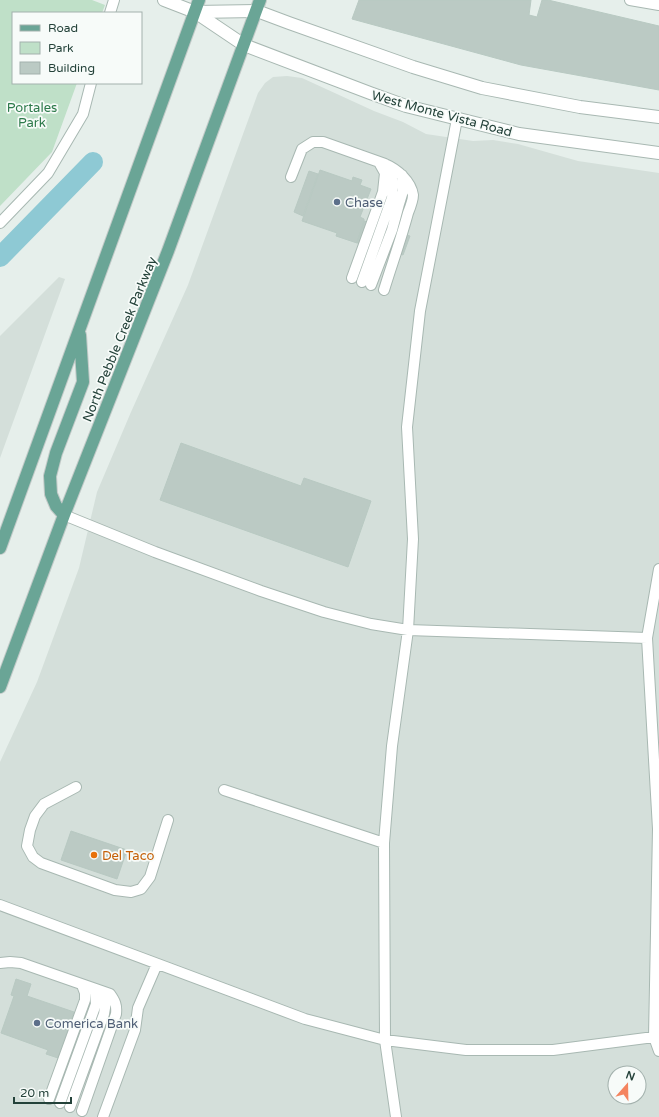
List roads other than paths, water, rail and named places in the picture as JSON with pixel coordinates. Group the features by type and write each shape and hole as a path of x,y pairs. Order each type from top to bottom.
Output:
{"main road":[{"path":"0,548 199,0"},
{"name":"North Pebble Creek Parkway","path":"0,687 64,515 168,251 258,5"},
{"path":"64,515 56,506 51,494 50,476 56,453 83,382 80,330"}],"street":[{"name":"West Monte Vista Road","path":"164,0 195,12 244,45 280,60 406,106 457,120 519,134 659,153"},
{"name":"West Monte Vista Road","path":"195,12 258,5 289,23 413,67 482,88 580,107 659,117"}],"lane":[{"path":"110,12 114,0"},
{"path":"635,1 659,5"},
{"path":"0,223 48,173 83,114 91,84"},
{"path":"396,1117 385,1040 384,843 392,746 408,630 413,539 407,427 420,311 457,120"},
{"path":"291,177 302,149 313,142 323,142 392,166 402,175 410,186 413,196 384,290"},
{"path":"352,278 383,192 384,173 382,163"},
{"path":"382,163 391,173 393,185 392,198 367,284 392,230 403,191 402,175"},
{"path":"64,515 261,591 324,612 371,624 408,630 647,638"},
{"path":"659,569 647,638 658,829 654,1037 659,1051"},
{"path":"76,787 44,804 35,816 30,830 27,846 33,857 41,863 115,890 131,892 141,889 150,877 168,820"},
{"path":"224,790 384,843"},
{"path":"0,905 305,1019 385,1040 466,1050 553,1050 654,1037"},
{"path":"0,963 22,963 110,994 114,1000 117,1006 116,1014 82,1111"},
{"path":"103,1117 135,1030 138,1008 157,964"},
{"path":"49,1099 85,1000 85,993 82,985"},
{"path":"60,1103 96,1004 95,993 92,988"},
{"path":"70,1107 104,1014 106,1002 103,992"}],"waterway":[{"path":"0,257 93,162"}],"place":[{"name":"Chase","path":"337,202"},
{"name":"Del Taco","path":"94,855"},
{"name":"Comerica Bank","path":"37,1023"}],"park label":[{"name":"Portales Park","path":"32,114"}]}
